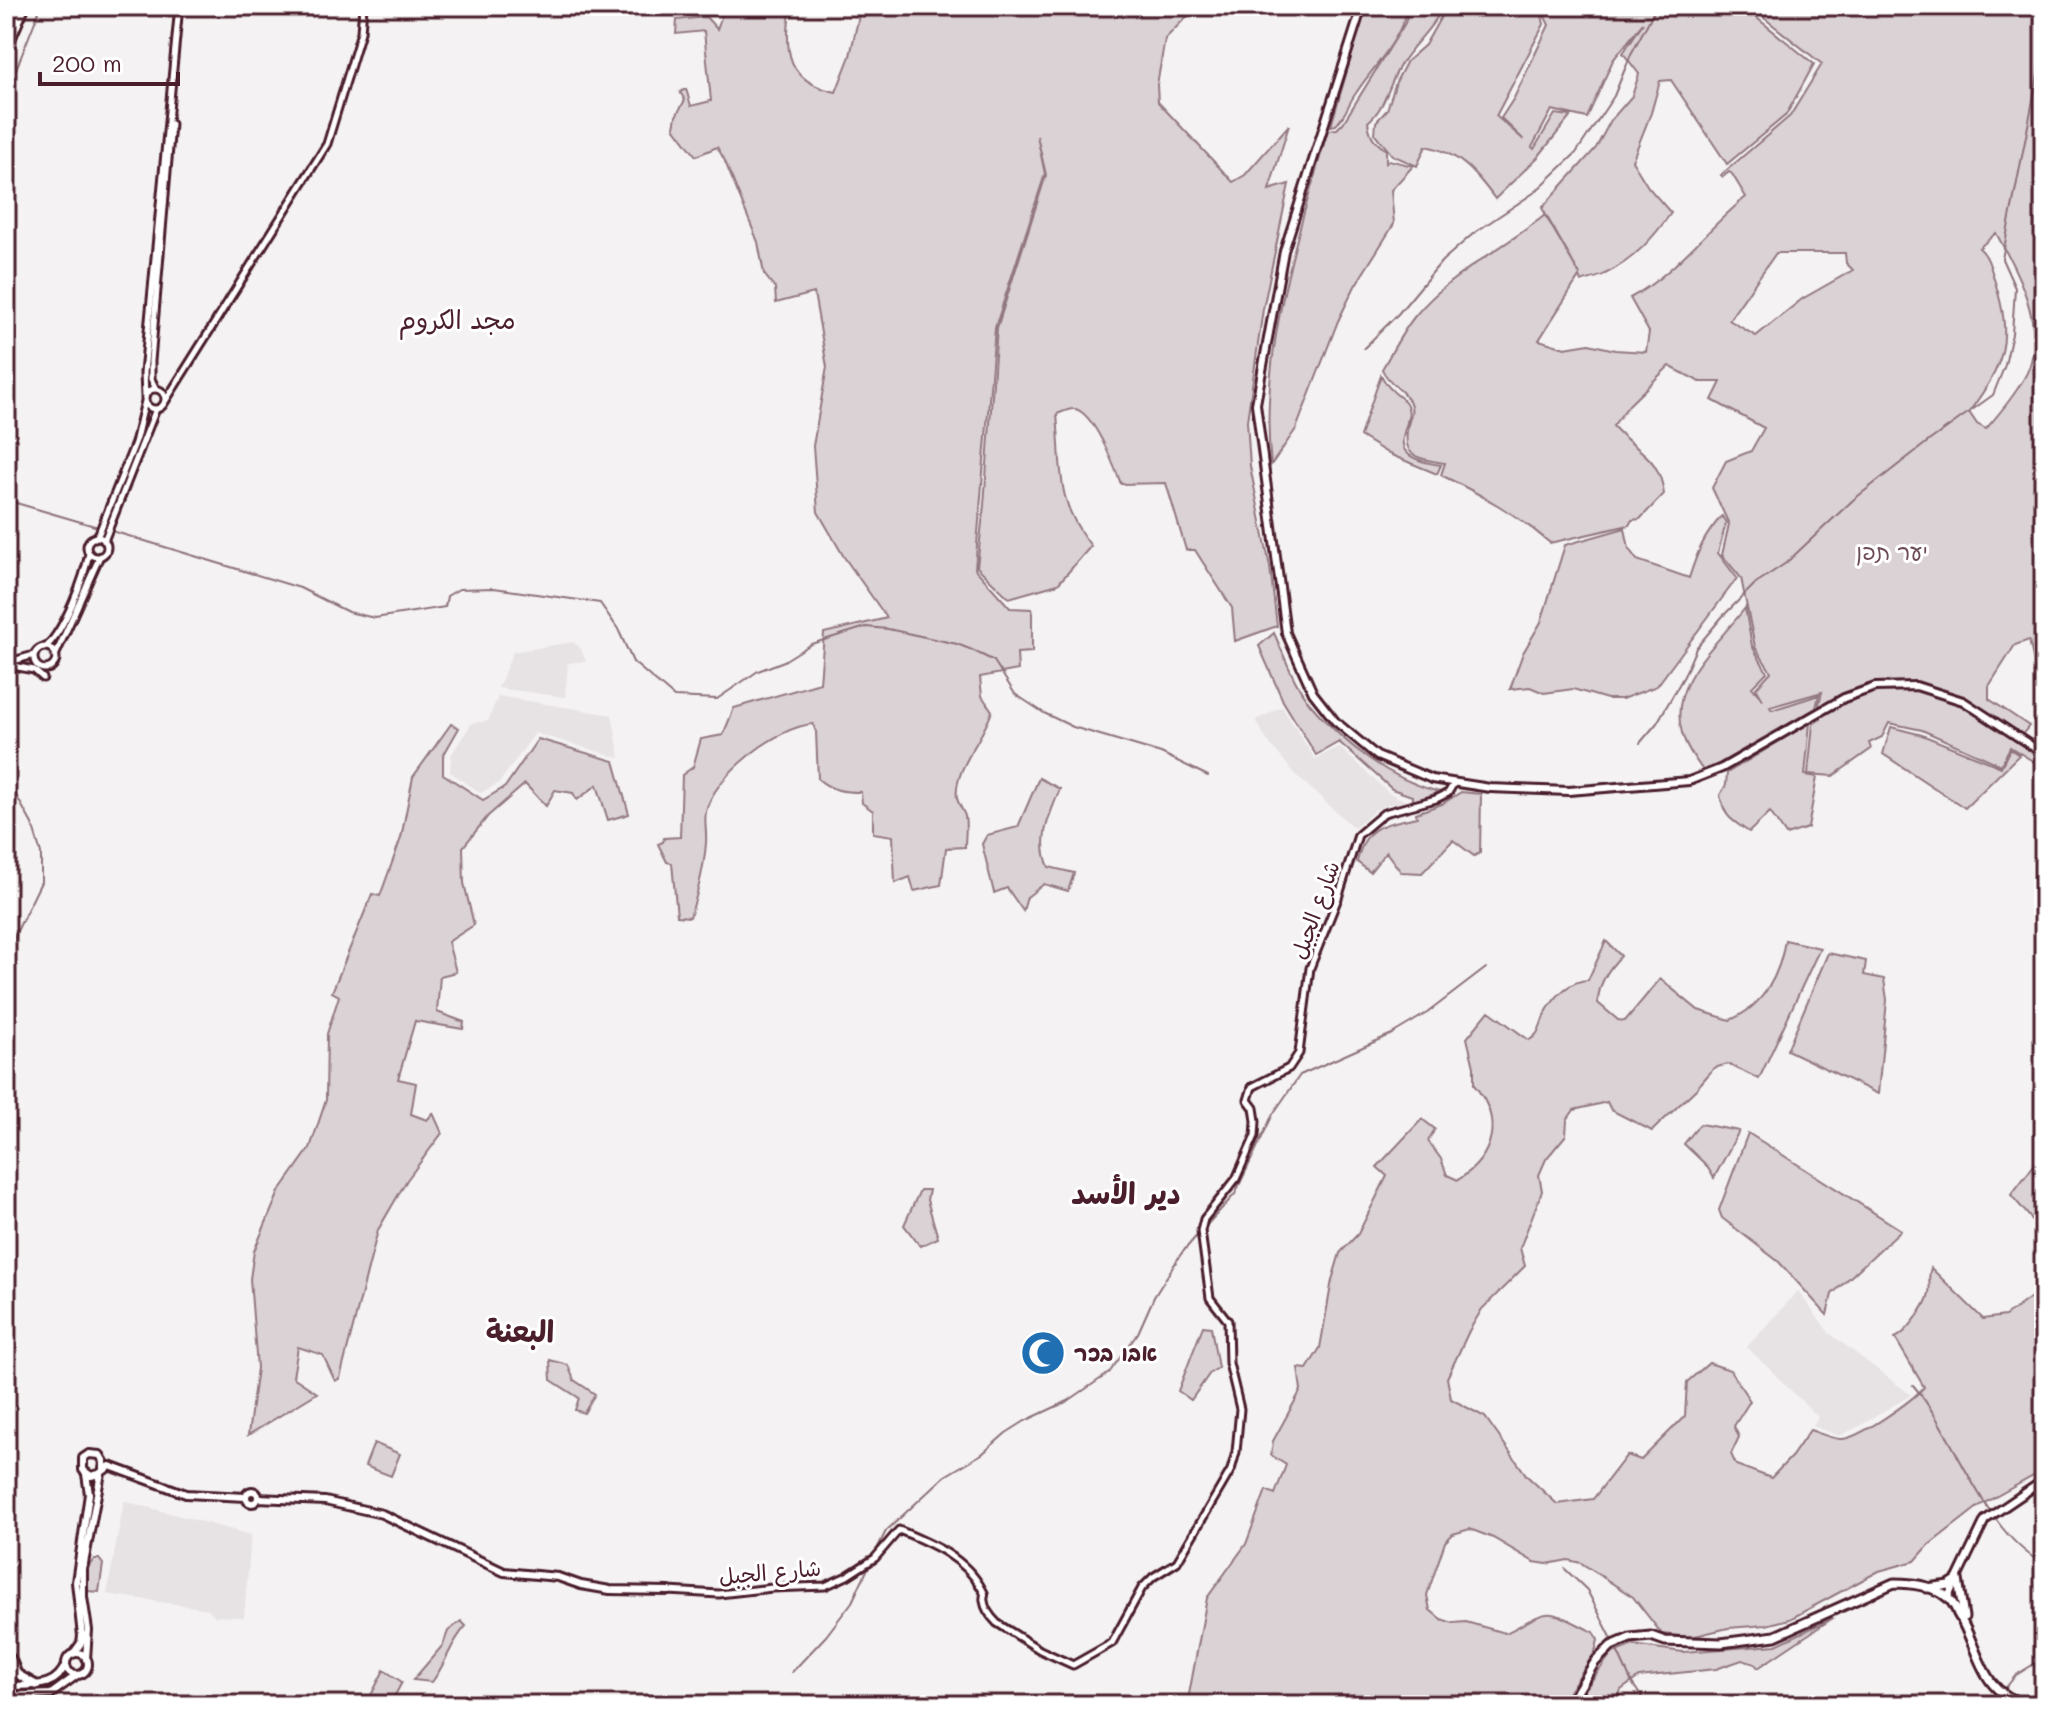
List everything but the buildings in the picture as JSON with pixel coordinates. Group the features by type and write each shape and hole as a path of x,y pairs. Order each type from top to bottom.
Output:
{"main road":[{"path":"6,17 11,6"},
{"path":"6,50 25,6"},
{"path":"1357,6 1359,16 1284,251 1256,404 1286,633 1313,693 1335,721 1377,756 1422,776 1490,788 1569,791 1689,781 1722,768 1844,698 1875,687 1897,685 1930,689 1963,701 2044,754"},
{"path":"8,1686 50,1683 58,1678 81,1643 76,1582 89,1494 86,1474 81,1466 86,1456 96,1453 162,1485"},
{"path":"6,1627 8,1699 51,1694 86,1670 88,1630 83,1569 103,1471 102,1458"},
{"path":"86,1474 94,1476 113,1466 186,1494 246,1497 252,1503 258,1498 325,1501 382,1514 504,1572 529,1572 610,1590 669,1591"},
{"path":"1948,1597 1985,1520 2044,1480"},
{"path":"1927,1588 1949,1585 1958,1579"},
{"path":"1958,1579 1965,1627"},
{"path":"1569,1705 1595,1662 1611,1646 1630,1638 1651,1636 1665,1641 1721,1643 1775,1636 1894,1583 1909,1583 1948,1597 1989,1680 2001,1693 2028,1705"},
{"path":"7,1642 15,1671 36,1685"},
{"path":"73,1654 81,1654 86,1659"},
{"path":"66,1663 69,1672 77,1675"},
{"path":"20,1705 33,1697"}],"street":[{"path":"8,665 50,668 54,663 100,556 106,549 104,541 165,399 151,379 151,361 181,6"},
{"path":"8,665 34,655 56,637 86,566 88,544 99,533 135,443 145,398 144,373 156,231 181,6"},
{"path":"160,407 327,144 361,32 363,6"},
{"path":"145,398 150,390 178,383"},
{"path":"145,398 148,406 160,407"},
{"path":"95,538 104,541"},
{"path":"89,553 100,556"},
{"path":"46,647 55,656"},
{"path":"34,655 38,666"},
{"path":"8,665 34,670 43,678"},
{"name":"شارع الجبل","path":"669,1591 719,1594 825,1586 875,1558 899,1530 930,1542 951,1556 980,1585 985,1593 984,1603 989,1615 997,1623 1061,1661 1073,1665 1112,1643 1142,1588 1177,1562 1188,1546 1231,1470 1236,1452 1240,1409 1229,1363 1228,1321 1210,1298 1201,1231 1204,1219 1236,1179 1255,1136 1254,1108 1248,1100 1252,1087 1289,1068 1299,1053 1310,968 1338,898 1358,835 1384,813 1436,799 1448,793 1454,783"}],"shaded area":[{"path":"573,642 586,661 568,663 565,697 498,688 513,652"},
{"path":"498,696 612,715 620,758 535,733 499,783 481,793 450,772 451,755 472,723 488,721"},
{"path":"1282,707 1315,759 1339,747 1389,793 1408,802 1389,804 1375,810 1354,828 1295,774 1266,739 1256,720"},
{"path":"1798,1291 1829,1333 1911,1395 1839,1436 1813,1426 1818,1417 1747,1347"},
{"path":"124,1501 251,1535 244,1617 215,1616 208,1609 107,1594"}],"green space":[{"path":"722,6 791,6 788,37 792,62 807,81 836,92 850,56 861,6 1039,6 1041,18 1041,6 1197,6 1165,39 1157,85 1158,102 1233,182 1245,175 1289,125 1269,190 1289,184 1263,309 1247,421 1250,466 1270,567 1277,626 1235,641 1232,608 1195,550 1186,550 1166,483 1121,484 1096,430 1075,409 1057,414 1060,468 1071,514 1091,546 1058,584 1009,598 977,567 997,328 1046,175 1037,136 1045,174 995,328 975,569 1010,608 1032,609 1032,652 1017,653 1018,670 980,677 982,696 992,711 964,765 957,787 958,800 966,820 965,847 946,848 941,885 914,891 910,877 895,883 893,836 873,833 873,811 862,803 861,792 838,790 818,779 816,732 813,724 799,727 749,755 721,783 711,798 705,816 706,843 702,871 690,917 677,916 672,863 667,862 658,844 664,838 680,837 682,775 693,767 701,739 723,735 734,708 820,683 824,633 887,618 844,557 818,512 813,446 827,367 814,293 776,303 775,288 764,274 758,242 724,159 717,147 696,156 674,127 685,100 680,92 686,89 691,106 711,101 704,31 676,34 677,20 706,17 717,29"},
{"path":"1362,6 1407,6 1394,41 1339,121 1331,126 1363,16"},
{"path":"1410,6 1444,6 1402,62 1380,109 1368,122 1374,139 1386,150 1386,163 1389,160 1413,166 1391,190 1394,224 1355,286 1296,429 1271,465 1268,424 1275,339 1293,253 1328,130 1337,129 1343,123 1405,23"},
{"name":"יער תפן","path":"1447,6 1544,6 1541,11 1544,24 1496,116 1524,140 1501,118 1549,25 1543,13 1549,6 1742,6 1814,64 1786,115 1727,164 1671,80 1660,81 1632,161 1648,187 1671,213 1650,240 1625,262 1581,282 1579,277 1539,340 1565,348 1589,344 1646,352 1649,332 1630,298 1662,276 1746,197 1732,174 1721,175 1790,116 1822,64 1749,6 2044,6 2044,706 2029,640 2015,645 1989,686 1989,699 2029,726 2017,741 2044,761 2044,768 2010,747 2001,765 1922,730 1889,723 1882,737 1869,743 1871,749 1833,776 1808,774 1813,724 1821,719 1819,704 1822,692 1770,707 1772,710 1819,695 1816,708 1704,772 1682,733 1679,715 1682,697 1698,665 1745,608 1752,646 1767,672 1752,687 1763,700 1756,688 1771,672 1755,647 1741,578 1722,555 1729,524 1712,488 1726,461 1751,451 1764,428 1712,400 1721,382 1700,382 1669,366 1629,405 1613,426 1652,462 1664,494 1640,519 1632,520 1629,525 1550,543 1498,505 1441,475 1445,463 1412,453 1406,442 1411,405 1382,369 1406,329 1429,301 1460,275 1545,215 1580,275 1542,208 1596,148 1611,120 1632,96 1639,74 1623,53 1643,23 1613,60 1587,118 1552,110 1532,147 1534,149 1555,114 1571,116 1538,157 1495,199 1458,159 1426,146 1417,166 1392,155 1375,134 1376,122 1387,110 1407,61 1425,45","holes":["1996,233 2020,281 2034,333 2029,368 1986,429 1977,424 1969,412 1991,380 2002,351 2004,320 2001,302 1989,264 1979,248","1776,253 1845,253 1846,263 1853,270 1802,299 1756,336 1729,320"]},
{"path":"1381,375 1405,401 1409,411 1403,447 1420,461 1441,465 1437,474 1389,454 1360,436"},
{"path":"1722,516 1726,523 1718,553 1737,578 1657,686 1622,699 1607,699 1573,689 1544,693 1530,687 1510,689 1523,653 1541,622 1565,545 1625,528 1629,549 1637,560 1689,578 1702,545"},
{"path":"1274,633 1305,697 1338,733 1385,769 1439,792 1414,802 1412,796 1392,789 1339,742 1316,755 1283,701 1259,646"},
{"path":"1810,723 1805,775 1817,777 1808,828 1786,835 1770,812 1749,832 1733,821 1724,809 1720,795 1726,785 1727,773"},
{"path":"451,724 459,728 443,756 443,774 483,800 505,787 538,739 614,761 629,814 608,820 597,785 577,800 573,793 555,790 546,806 525,784 488,816 463,847 464,883 474,925 448,942 456,972 440,976 437,1012 464,1022 463,1029 415,1021 398,1079 416,1083 411,1114 427,1120 433,1113 442,1133 407,1180 378,1230 340,1378 335,1381 323,1355 298,1347 293,1377 317,1393 248,1435 257,1368 250,1279 254,1251 279,1192 310,1148 326,1100 327,1034 339,996 332,992 372,894 380,896 401,838 413,777"},
{"path":"1891,727 1922,735 2001,767 2010,749 2019,755 1965,808 1883,754"},
{"path":"1039,778 1060,789 1044,838 1049,867 1074,873 1068,891 1044,884 1027,897 1023,911 1007,888 994,893 982,844 987,835 1018,827"},
{"path":"1461,792 1481,794 1480,853 1474,856 1453,840 1422,873 1401,872 1386,852 1370,872 1357,862 1365,840 1377,828 1417,817 1416,813 1442,804"},
{"path":"1785,940 1820,948 1759,1079 1728,1064 1714,1068 1652,1131 1611,1110 1607,1102 1574,1110 1567,1120 1566,1135 1546,1159 1539,1175 1542,1191 1520,1248 1525,1266 1482,1309 1469,1331 1447,1378 1451,1399 1485,1417 1527,1476 1557,1504 1593,1499 1627,1455 1641,1460 1685,1416 1687,1382 1709,1363 1730,1370 1750,1401 1734,1426 1739,1437 1731,1454 1736,1465 1771,1478 1792,1456 1810,1430 1840,1439 1848,1438 1884,1419 1924,1387 1895,1338 1910,1325 1924,1305 1929,1293 1931,1268 1983,1319 2005,1316 2044,1288 2044,1470 1979,1506 1929,1545 1915,1561 1879,1571 1790,1619 1691,1637 1662,1634 1633,1597 1581,1563 1568,1560 1547,1564 1534,1562 1493,1538 1470,1529 1453,1534 1445,1542 1427,1595 1430,1610 1441,1619 1453,1623 1466,1622 1505,1633 1536,1617 1551,1614 1594,1632 1598,1640 1595,1652 1560,1705 1187,1705 1207,1598 1246,1544 1266,1490 1275,1494 1286,1465 1271,1455 1273,1441 1301,1390 1298,1368 1307,1369 1320,1348 1340,1253 1358,1234 1387,1176 1377,1167 1422,1119 1435,1129 1428,1141 1441,1159 1447,1175 1458,1180 1480,1160 1487,1148 1491,1136 1489,1111 1474,1085 1474,1067 1467,1038 1489,1011 1529,1040 1533,1038 1558,996 1568,986 1588,980 1606,941 1621,956 1605,978 1598,1003 1618,1020 1625,1021 1660,979 1698,1010 1730,1020 1752,1006 1768,988 1779,965"},
{"path":"1828,953 1866,961 1864,975 1884,979 1887,1000 1878,1094 1787,1050"},
{"path":"1700,1124 1739,1131 1714,1178 1706,1165 1684,1144"},
{"path":"1748,1133 1901,1230 1832,1294 1827,1315 1779,1262 1722,1218 1719,1210"},
{"path":"2044,1152 2044,1239 2011,1195"},
{"path":"920,1190 929,1190 927,1200 938,1238 920,1246 904,1225"},
{"path":"1203,1326 1211,1327 1218,1368 1210,1373 1191,1400 1178,1391"},
{"path":"550,1360 568,1365 574,1380 595,1394 584,1413 575,1410 579,1398 551,1380"},
{"path":"374,1443 400,1454 391,1476 365,1466"},
{"path":"94,1559 99,1559 103,1564 99,1592 88,1591 87,1569"},
{"path":"1833,1618 1758,1668 1742,1660 1716,1669 1639,1677 1621,1690 1615,1705 1574,1705 1611,1654 1633,1645 1683,1652 1776,1645"},
{"path":"461,1621 466,1626 432,1682 413,1680 443,1645 448,1631"},
{"path":"384,1670 402,1682 390,1705 366,1705"}],"waterway":[{"path":"6,95 41,6"},
{"path":"1364,348 1398,314 1442,261 1474,233 1535,192 1576,153 1614,96 1631,54 1657,6"},
{"path":"1640,743 1657,723 1696,648 1756,583 1786,563 1853,500 1993,395 2005,365 2012,334 2015,288 2002,259 2042,54 2038,6"},
{"path":"6,500 98,527"},
{"path":"112,531 300,588 348,612 375,618 445,607 447,596 459,589 494,588 600,603 618,629 633,662 674,697 717,699 758,671 784,661 811,644 866,627 957,644 994,661 1015,694 1044,713 1073,727 1161,753 1208,776"},
{"path":"6,777 32,824 41,853 41,882 6,962"},
{"path":"1204,1228 1235,1194 1273,1114 1300,1075 1392,1034 1427,1013 1486,968"},
{"path":"6,1003 11,1042 6,1082"},
{"path":"874,1555 886,1531 945,1476 982,1454 1025,1421 1068,1401 1109,1373 1138,1333 1154,1297 1181,1254 1199,1233"},
{"path":"1913,1385 1944,1431 1987,1507 2022,1549 2044,1564"},
{"path":"792,1672 852,1602 870,1564"},
{"path":"1565,1569 1587,1590 1613,1641"},
{"path":"1615,1646 1632,1683 1647,1705"},
{"path":"1992,1705 2016,1675 2044,1658"}],"place":[{"name":"אבו בכר","path":"1043,1353"}],"district":[{"name":"مجد الكروم","path":"457,320"},
{"name":"دير الأسد","path":"1126,1194"},
{"name":"البعنة","path":"520,1332"}]}
